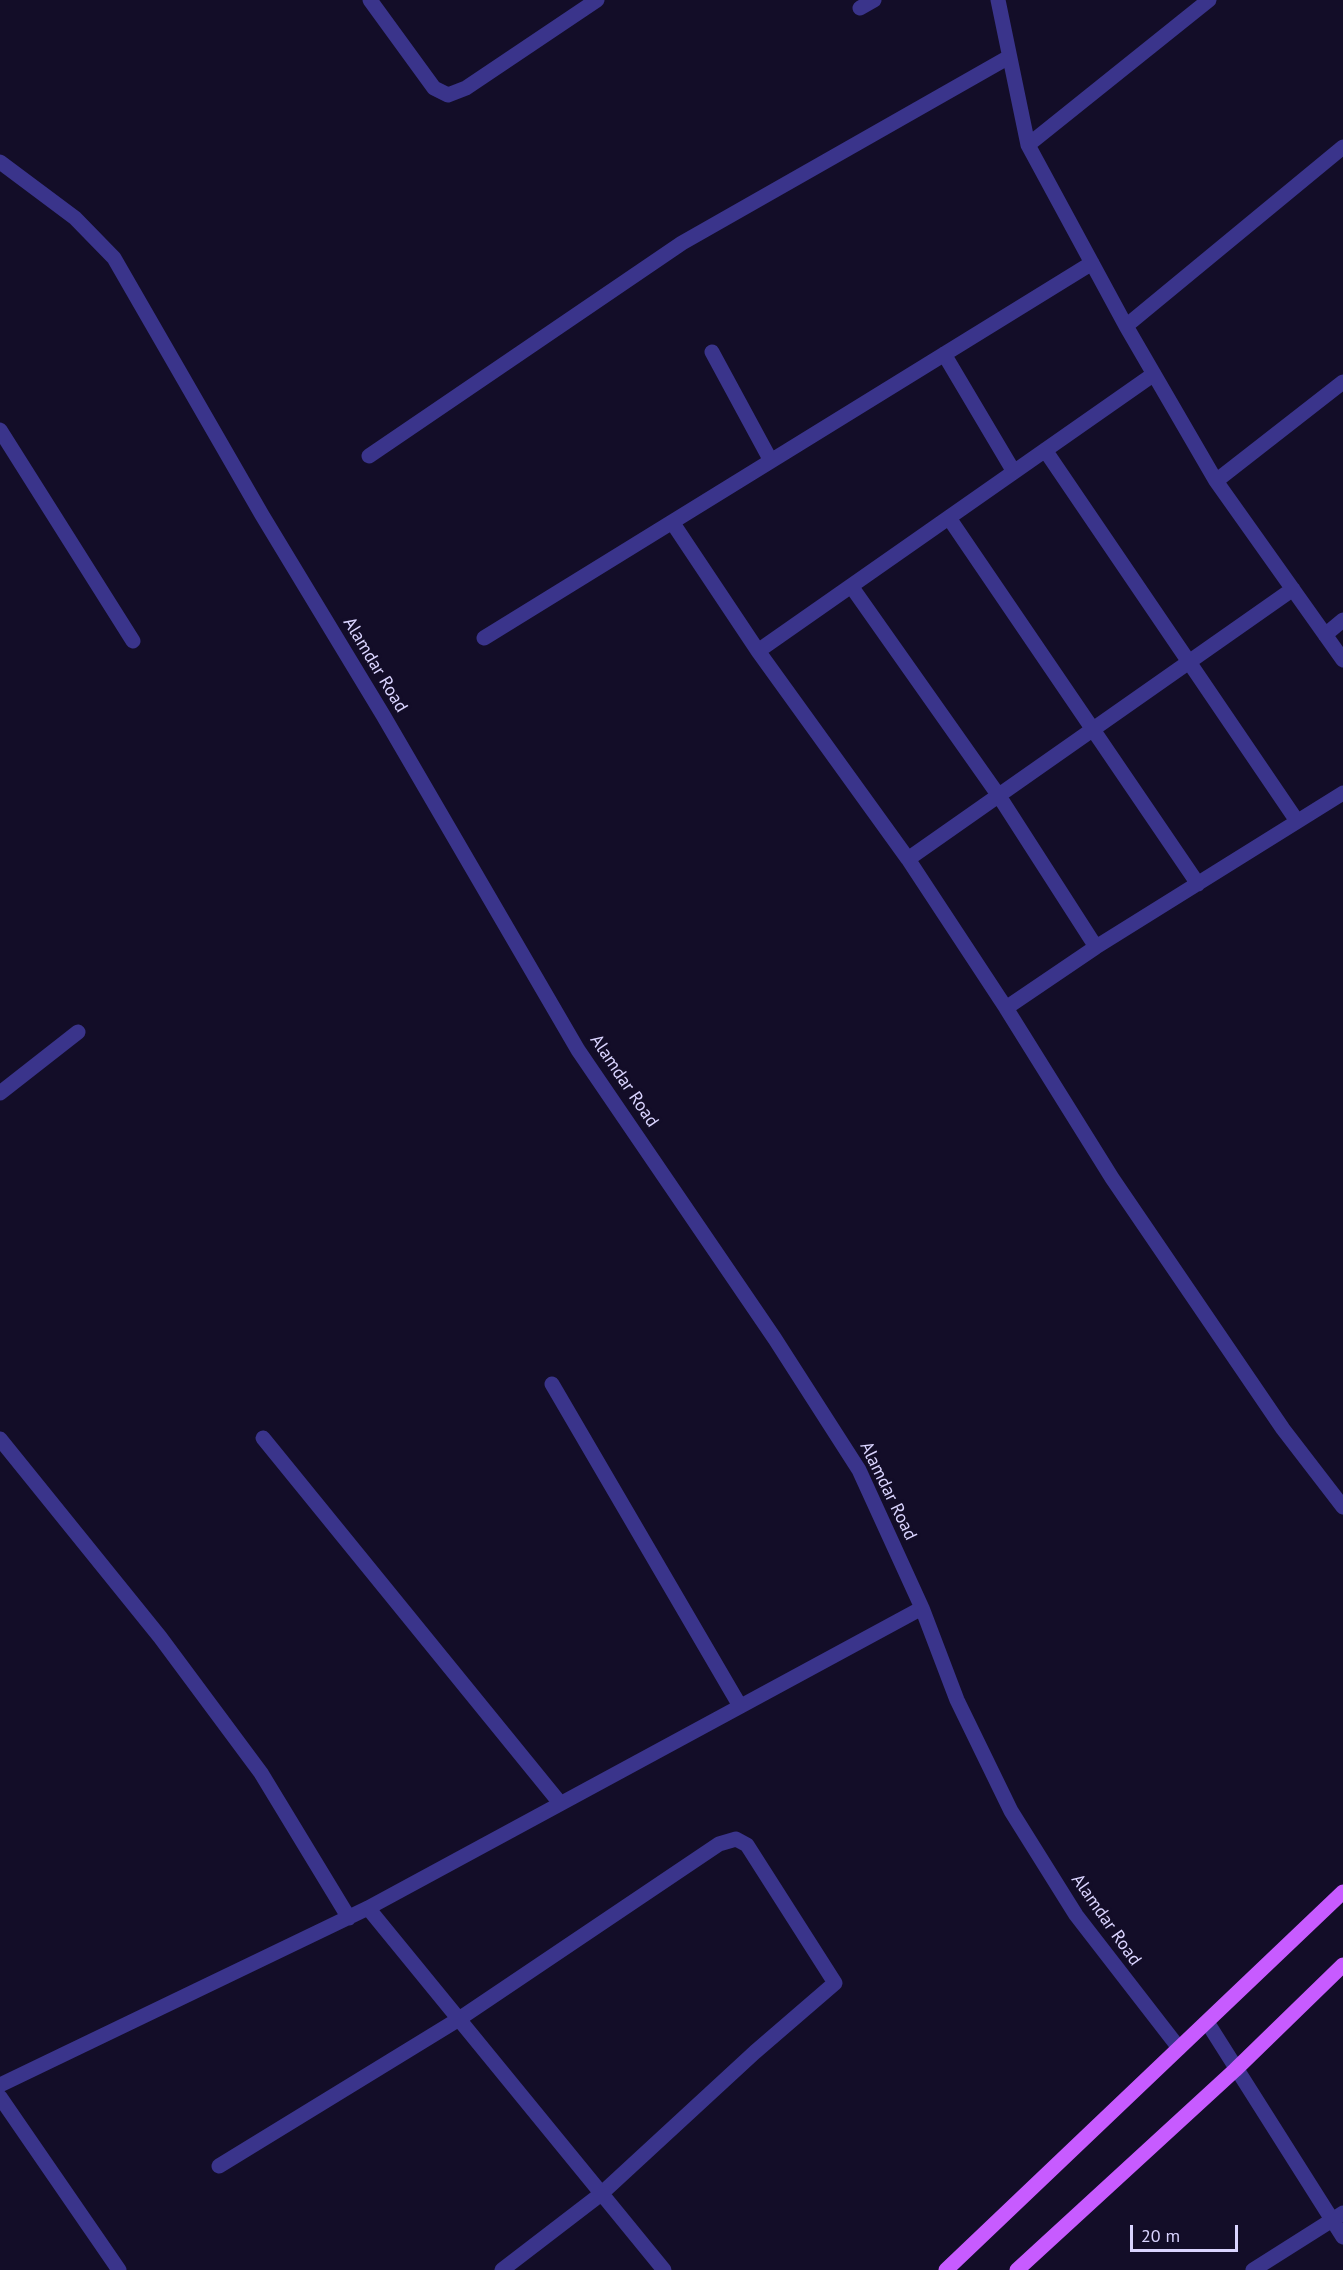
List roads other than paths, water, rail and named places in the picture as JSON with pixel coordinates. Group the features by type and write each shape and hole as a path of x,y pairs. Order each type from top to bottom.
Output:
{"main road":[{"path":"946,2270 1343,1892"},
{"path":"1017,2270 1234,2070 1343,1965"}],"street":[{"path":"370,0 434,88 448,95 466,88 597,0"},
{"path":"860,8 874,0"},
{"path":"998,0 1028,145 1126,326 1216,481 1343,660"},
{"path":"1028,145 1209,0"},
{"path":"369,456 682,243 1010,57"},
{"path":"1126,326 1343,147"},
{"name":"Alamdar Road","path":"0,163 75,218 114,258 261,515 383,714 578,1050 775,1339 859,1470 922,1608 957,1700 1011,1811 1076,1915 1179,2048"},
{"path":"484,638 1092,263"},
{"path":"712,352 771,461"},
{"path":"944,354 1014,472"},
{"path":"758,651 1154,374"},
{"path":"1216,481 1343,382"},
{"path":"0,430 133,641"},
{"path":"1045,450 1298,821"},
{"path":"949,518 1198,884"},
{"path":"672,522 758,651 908,859 1006,1008 1112,1178 1283,1429 1343,1507"},
{"path":"851,586 999,796 1096,947"},
{"path":"908,859 1293,589"},
{"path":"1325,634 1343,620"},
{"path":"1006,1008 1096,947 1343,793"},
{"path":"0,1093 78,1032"},
{"path":"552,1384 740,1706"},
{"path":"263,1438 560,1803"},
{"path":"0,1439 160,1637 261,1773 349,1917"},
{"path":"0,2085 368,1908 922,1608"},
{"path":"219,2166 459,2019 719,1844 736,1839 747,1845 835,1983 755,2052 601,2194 502,2270"},
{"path":"368,1908 664,2270"},
{"path":"1206,2022 1234,2070 1338,2216 1343,2237"},
{"path":"0,2097 119,2270"},
{"path":"1253,2270 1338,2216"}]}
